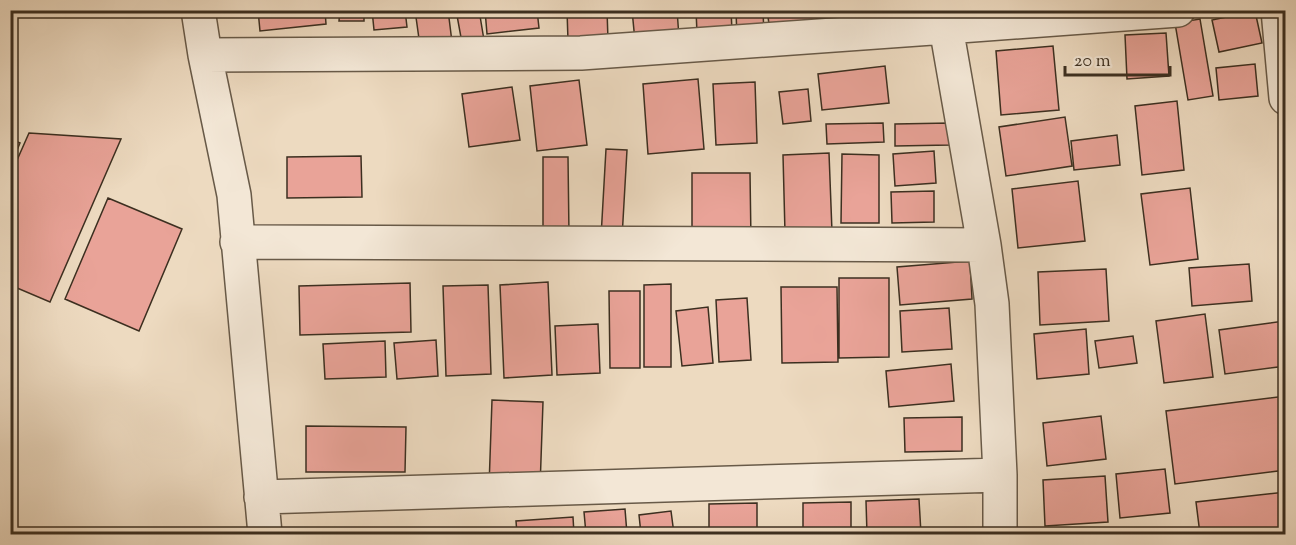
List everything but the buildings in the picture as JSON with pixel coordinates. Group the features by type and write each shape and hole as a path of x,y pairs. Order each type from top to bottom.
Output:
{"street":[{"path":"198,10 234,195 265,534"},
{"path":"205,55 580,53 946,19 1178,10"},
{"path":"1278,10 1286,98"},
{"path":"946,19 992,304 1000,475 1000,534"},
{"path":"237,242 984,245"},
{"path":"261,497 1000,475"}]}
